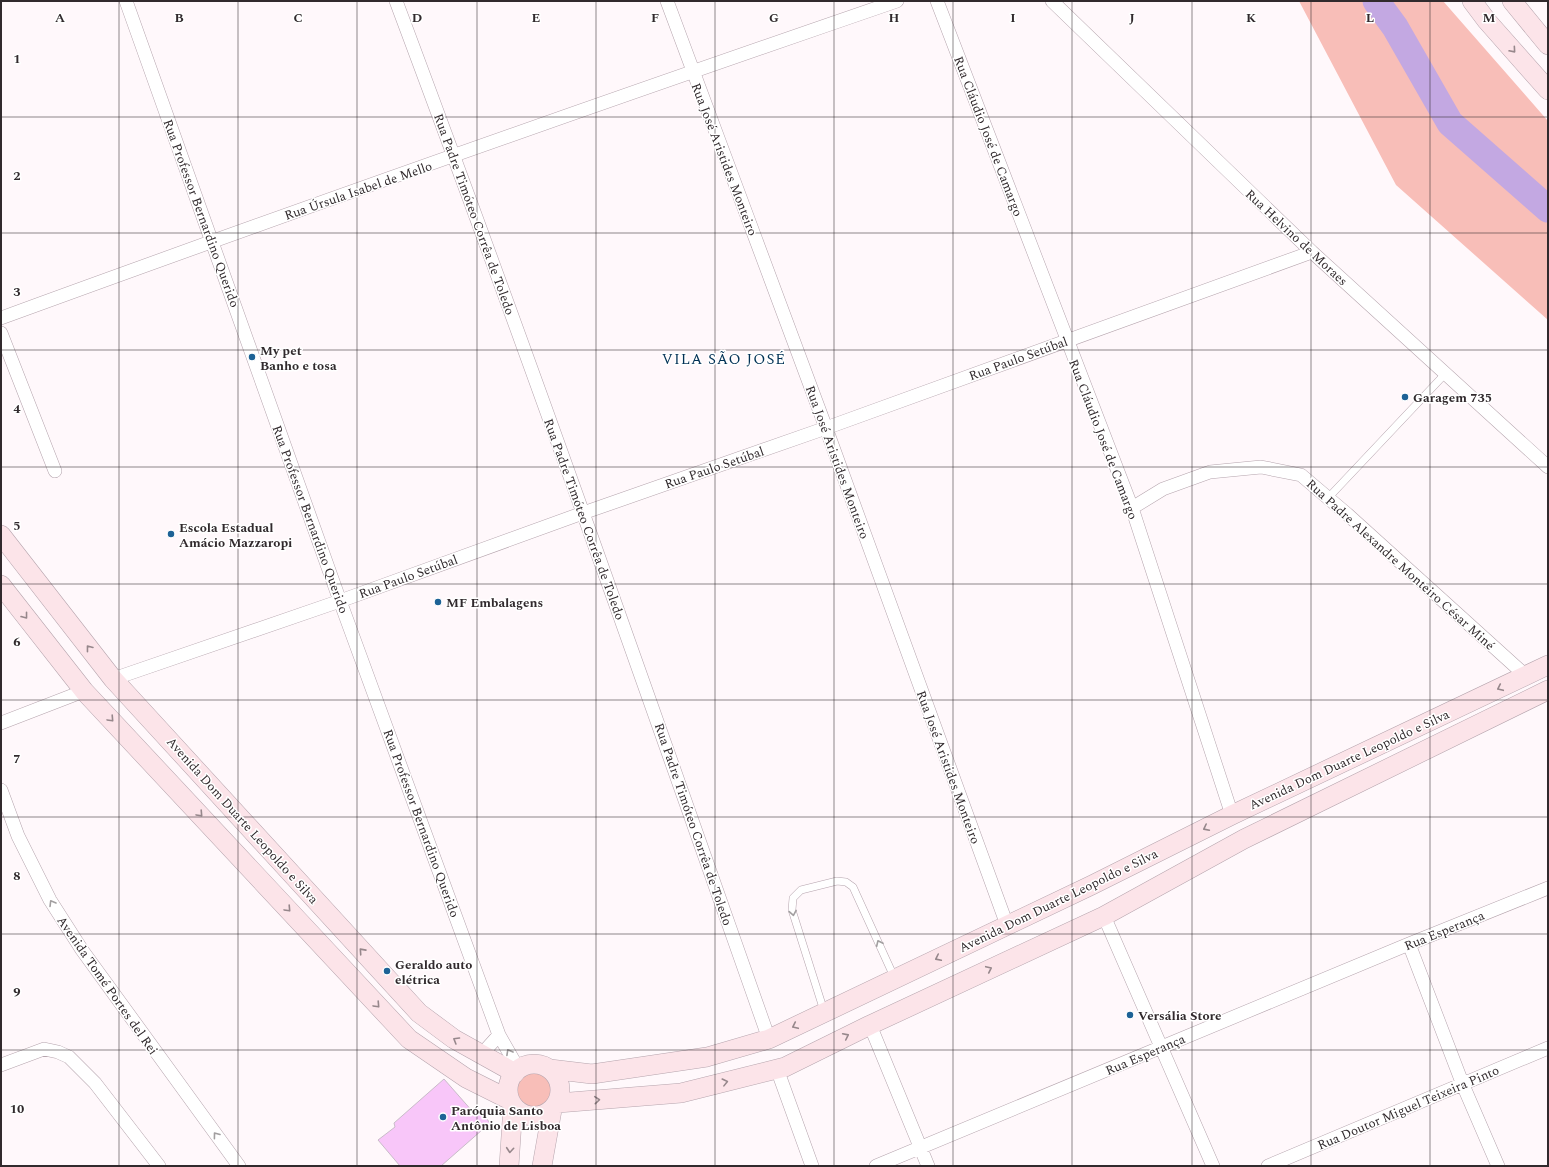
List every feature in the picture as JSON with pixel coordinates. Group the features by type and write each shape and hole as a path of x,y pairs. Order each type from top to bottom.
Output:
{"main road":[{"path":"1472,1 1487,21 1548,90"},
{"path":"1512,1 1548,44"},
{"name":"Avenida Dom Duarte Leopoldo e Silva","path":"1,535 113,679 419,1013 454,1039 481,1055 517,1071"},
{"name":"Avenida Dom Duarte Leopoldo e Silva","path":"1,585 84,690 408,1039 466,1078 512,1103"},
{"name":"Avenida Dom Duarte Leopoldo e Silva","path":"550,1069 592,1074 707,1057 769,1039 1092,885 1232,815 1548,666"},
{"path":"1526,676 1542,693"},
{"name":"Avenida Dom Duarte Leopoldo e Silva","path":"555,1106 681,1093 785,1067 870,1025 1104,916 1244,839 1542,693"},
{"path":"167,779 187,760"},
{"path":"1232,815 1244,839"},
{"path":"509,1166 512,1103 508,1088 517,1071 530,1065 537,1064 550,1069 559,1081 561,1088 555,1106 542,1166"},
{"path":"512,1103 520,1112 528,1116 536,1117 545,1115 555,1106"}],"street":[{"name":"Rua Professor Bernardino Querido","path":"126,1 340,601 500,1035 517,1071"},
{"name":"Rua Padre Timóteo Corrêa de Toledo","path":"396,1 584,513 769,1039"},
{"name":"Rua José Aristides Monteiro","path":"667,1 692,72 826,428 1007,925"},
{"name":"Rua Úrsula Isabel de Mello","path":"1,318 212,241 897,1"},
{"name":"Rua Cláudio José de Camargo","path":"937,1 1066,340 1132,508 1232,815"},
{"name":"Rua Helvino de Moraes","path":"1052,1 1312,252 1548,467"},
{"name":"Rua Paulo Setúbal","path":"113,679 340,601 826,428 1312,252"},
{"path":"1,333 55,471"},
{"name":"Rua Padre Alexandre Monteiro César Miné","path":"1132,508 1163,489 1210,472 1261,467 1301,475 1526,676"},
{"path":"1,723 84,690"},
{"name":"Avenida Tomé Portes del Rei","path":"1,790 18,836 50,900 86,956 239,1166"},
{"name":"Rua Esperança","path":"876,1166 1409,944 1548,888"},
{"path":"1104,916 1213,1166"},
{"path":"1409,944 1463,1084 1498,1166"},
{"path":"870,1025 928,1166"},
{"path":"481,1055 500,1035"},
{"name":"Rua Doutor Miguel Teixeira Pinto","path":"1268,1166 1548,1048"},
{"path":"1,1065 44,1049 58,1052 69,1058 95,1083 159,1166"},
{"path":"777,1069 812,1166"}],"lane":[{"path":"1328,498 1445,374"},
{"path":"824,1012 792,910 793,898 801,890 837,881 846,882 853,887 895,979"}],"shaded area":[{"path":"1299,1 1443,1 1548,121 1548,320 1396,185"},
{"path":"530,1073 538,1073 545,1076 550,1081 553,1092 550,1103 545,1108 538,1111 530,1111 523,1108 518,1103 515,1096 515,1088 518,1081 523,1076"}],"building":[{"name":"Paróquia Santo Antônio de Lisboa","path":"444,1079 473,1112 479,1109 490,1123 441,1166 400,1166 378,1140 395,1127 394,1123"}],"waterway":[{"path":"1376,1 1395,27 1450,123 1548,209"}],"place":[{"name":"My pet Banho e tosa","path":"252,357"},
{"name":"Garagem 735","path":"1405,397"},
{"name":"Escola Estadual Amácio Mazzaropi","path":"171,534"},
{"name":"MF Embalagens","path":"438,602"},
{"name":"Geraldo auto elétrica","path":"387,971"},
{"name":"Versália Store","path":"1130,1015"},
{"name":"Paróquia Santo Antônio de Lisboa","path":"443,1117"}],"district":[{"name":"VILA SÃO JOSÉ","path":"724,359"}]}
